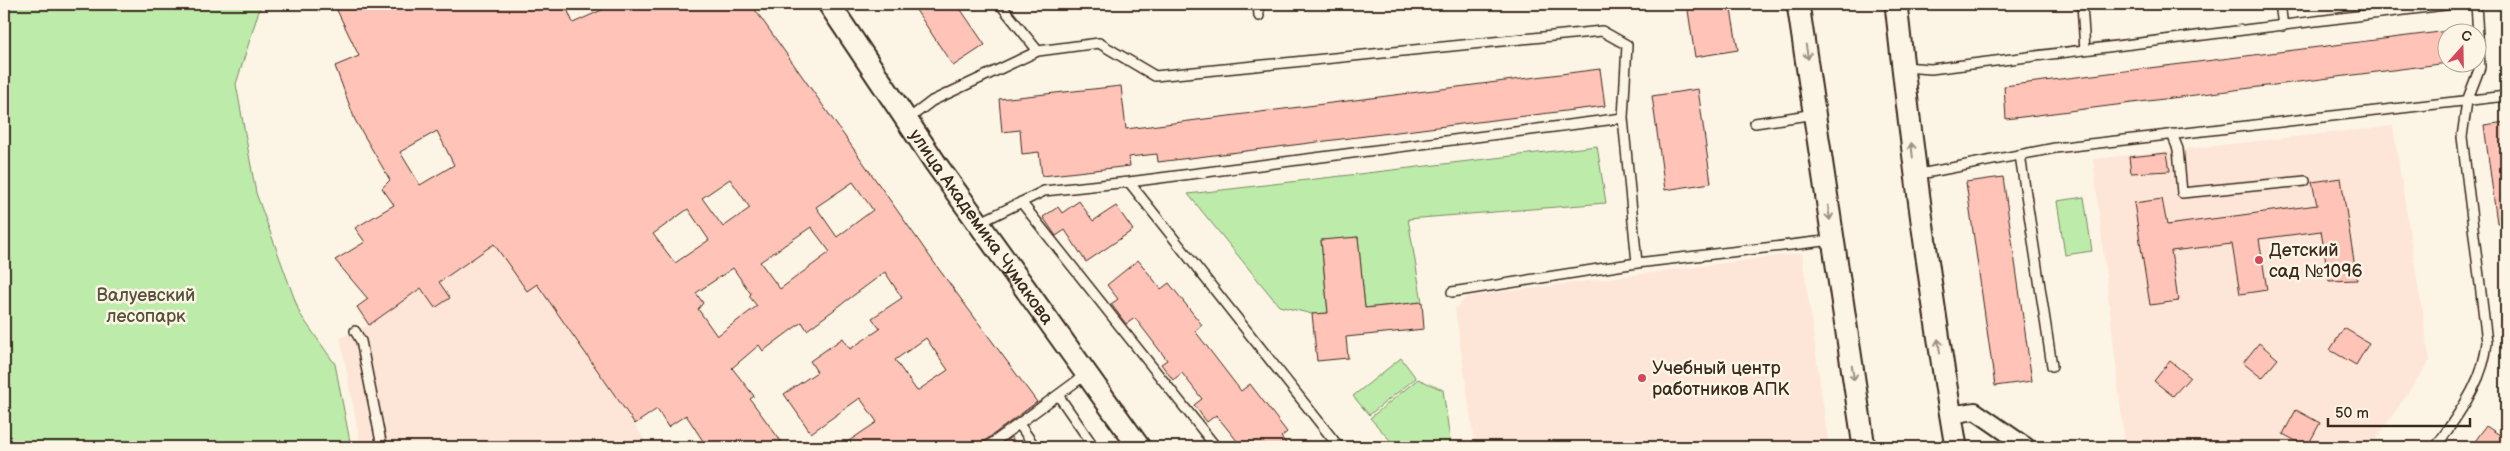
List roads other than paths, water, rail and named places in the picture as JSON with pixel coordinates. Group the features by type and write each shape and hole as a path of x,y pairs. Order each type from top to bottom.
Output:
{"street":[{"name":"улица Академика Чумакова","path":"829,4 979,223 1140,447"},
{"path":"1798,4 1816,114 1864,447"},
{"path":"1896,4 1915,175 1956,447"},
{"path":"1950,415 1975,411 2027,447"}],"lane":[{"path":"1000,4 1038,51"},
{"path":"1258,4 1259,16"},
{"path":"2082,4 2085,50"},
{"path":"2280,4 2283,26"},
{"path":"1903,67 1931,69 2453,4"},
{"path":"2436,447 2478,379 2486,360 2488,342 2462,137 2468,101 2480,67 2476,4"},
{"path":"907,120 932,101 1038,51 1099,43 1154,76 1602,31 1627,45 1623,118 1637,263"},
{"path":"1915,175 2055,148 2506,96"},
{"path":"1755,123 1816,114"},
{"path":"979,223 1044,191 1129,182 1623,118"},
{"path":"2172,134 2178,149 2182,193 2305,181"},
{"path":"2020,155 2052,366"},
{"path":"1129,182 1339,447"},
{"path":"1022,202 1216,447"},
{"path":"1452,292 1637,263 1833,240"},
{"path":"355,331 361,341 382,447"},
{"path":"987,447 1086,374"},
{"path":"1058,395 1094,447"},
{"path":"1019,424 1035,447"}],"place":[{"name":"Детский сад №1096","path":"2259,260"},
{"name":"Учебный центр работников АПК","path":"1642,378"}],"park label":[{"name":"Валуевский лесопарк","path":"146,305"}]}
